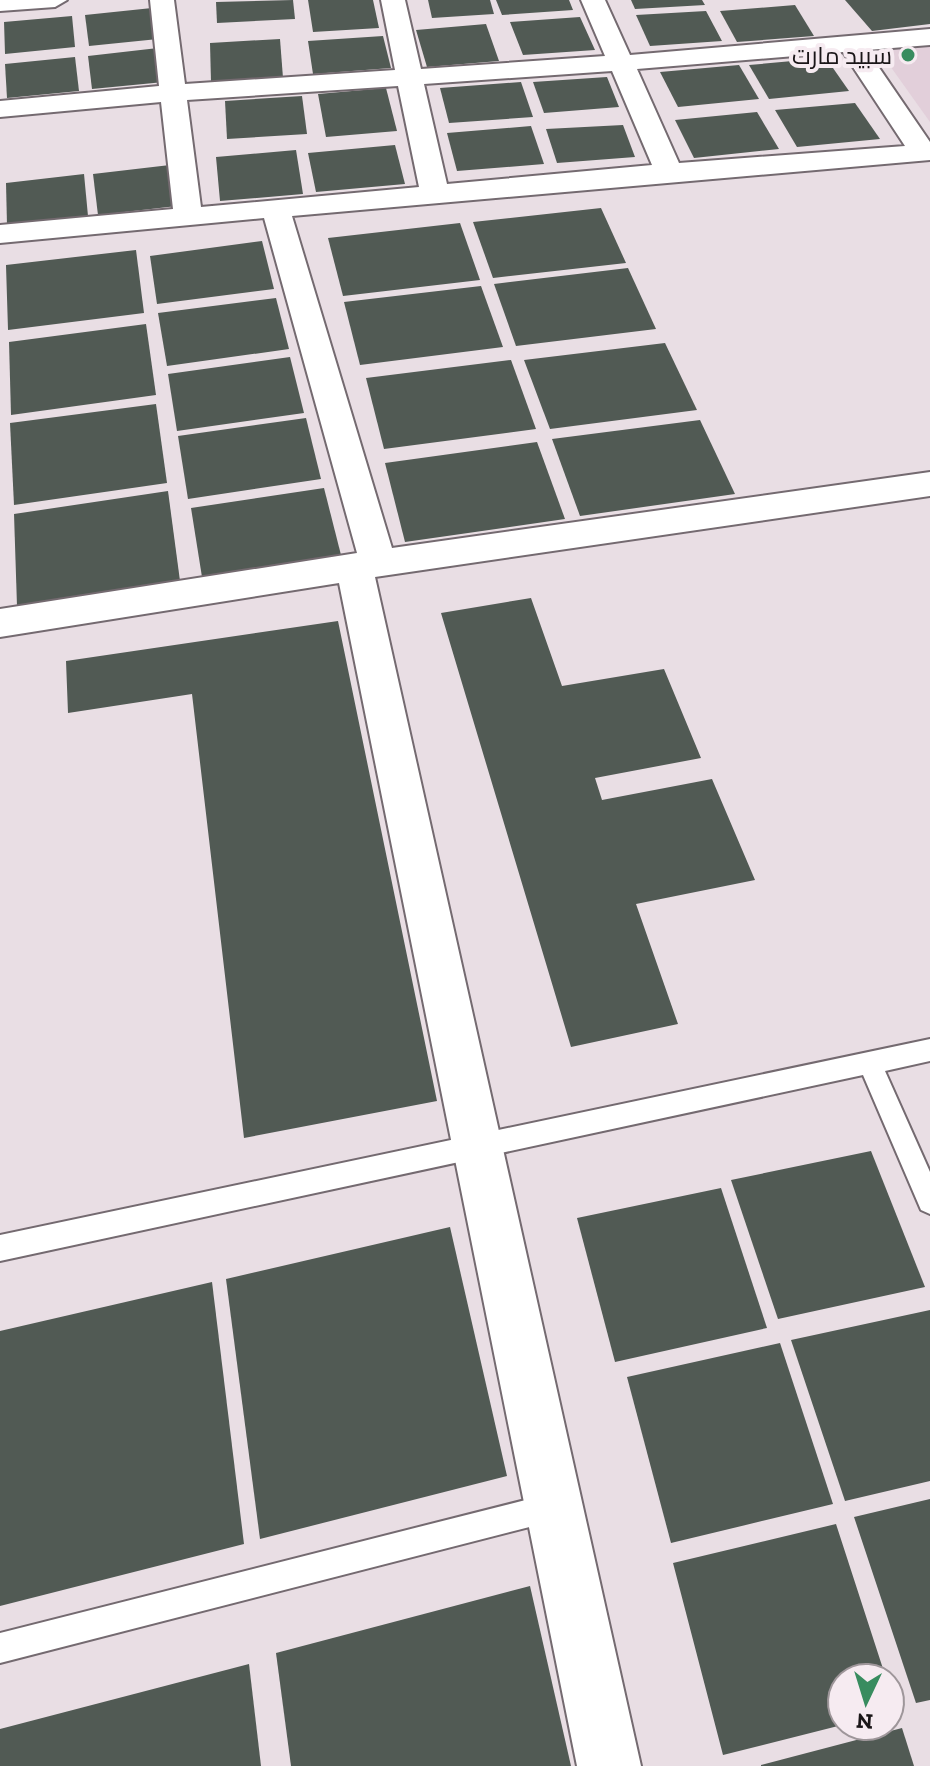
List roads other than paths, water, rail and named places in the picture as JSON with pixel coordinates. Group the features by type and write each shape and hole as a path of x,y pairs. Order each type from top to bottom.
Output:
{"street":[{"path":"0,4 55,0"},
{"path":"162,0 188,217"},
{"path":"393,0 435,194"},
{"path":"593,0 669,172"},
{"path":"0,109 174,93 621,63 930,37"},
{"path":"850,43 927,153"},
{"path":"0,234 669,172 927,153"},
{"path":"276,209 366,565 477,1146 609,1766"},
{"path":"0,623 366,565 930,484"}],"lane":[{"path":"0,1248 930,1050"},
{"path":"870,1063 930,1201"},
{"path":"0,1648 554,1506"}],"place":[{"name":"سبيد مارت","path":"908,55"}]}
